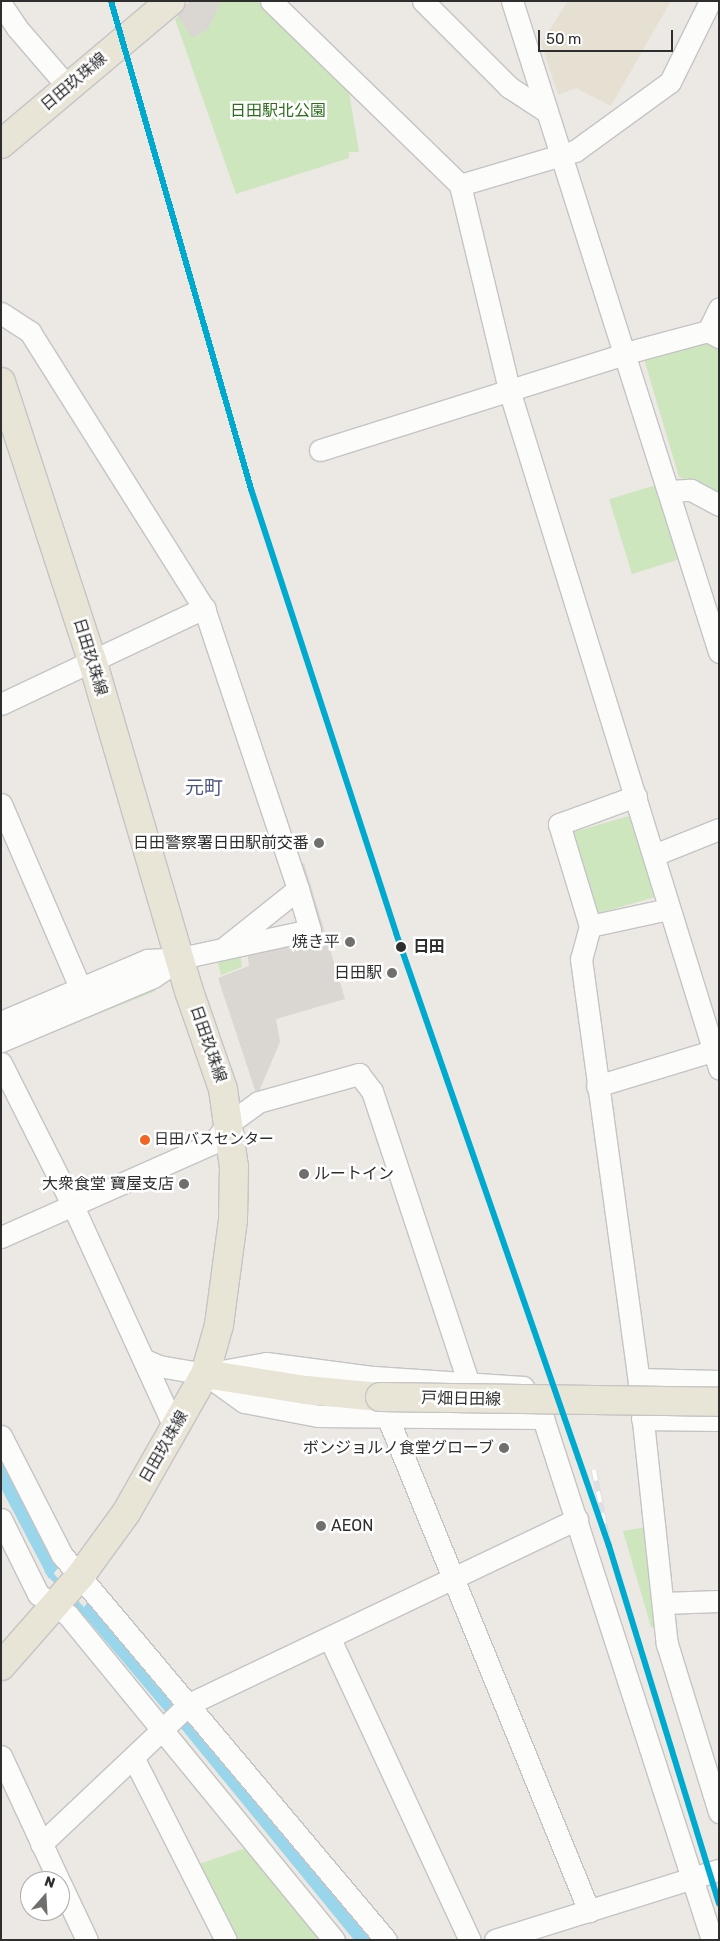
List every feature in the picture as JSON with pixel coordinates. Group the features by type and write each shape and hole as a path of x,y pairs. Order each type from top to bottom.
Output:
{"main road":[{"name":"日田玖珠線","path":"1,144 170,1"},
{"name":"日田玖珠線","path":"1,382 93,663 181,958 189,991 223,1089 234,1167 234,1220 219,1325 205,1374 126,1513 81,1575 1,1666"},
{"name":"戸畑日田線","path":"205,1374 306,1390 383,1407 719,1402"}],"street":[{"path":"1,130 153,1"},
{"path":"271,1 460,185 510,393 636,796 668,909 717,1056 597,1086"},
{"path":"423,1 509,87 544,110"},
{"path":"512,1 544,110 562,154 719,652"},
{"path":"460,185 575,151 670,82 710,1"},
{"path":"1,4 17,28 61,79"},
{"path":"320,450 510,393 626,354 714,334 719,308"},
{"path":"1,313 30,332 204,608 310,930 254,944 224,948 181,958 147,960 1,1022"},
{"path":"669,491 692,490 719,505"},
{"path":"1,704 93,663 204,608"},
{"path":"636,796 559,824 590,926 581,959 639,1380 667,1644 719,1812"},
{"path":"1,804 80,988"},
{"path":"654,855 719,830"},
{"path":"224,948 298,889"},
{"path":"590,926 668,909"},
{"path":"1,1041 153,977 181,958"},
{"path":"1,1063 73,1206 175,1429"},
{"path":"1,1237 213,1143 228,1124 258,1102 359,1074 372,1092 468,1382"},
{"path":"143,1359 159,1366 205,1374 266,1363 374,1377 468,1382 523,1388 543,1418 712,1940"},
{"path":"639,1380 719,1381"},
{"path":"543,1418 383,1407 455,1578 589,1911"},
{"path":"642,1419 719,1420"},
{"path":"1,1436 62,1555 81,1575 386,1940"},
{"path":"1,1519 38,1594 68,1616 163,1729 334,1940"},
{"path":"41,1844 134,1759 189,1704 330,1639 577,1520"},
{"path":"664,1603 719,1601"},
{"path":"330,1639 470,1940"},
{"path":"1,1756 54,1871"},
{"path":"134,1759 226,1940"},
{"path":"495,1940 719,1870"},
{"path":"70,1903 87,1940"}],"shaded area":[{"path":"190,1 221,1 208,29 192,38 176,13"},
{"path":"568,1 671,1 611,106 576,88 558,95 541,43"},
{"path":"304,863 345,999 276,1019 280,1042 257,1096 218,978 249,966 247,950 315,934 297,866"}],"green space":[{"name":"日田駅北公園","path":"195,1 262,1 349,92 359,152 349,152 349,158 236,194 175,19"},
{"path":"704,340 719,348 719,497 679,477 644,359"},
{"path":"656,485 679,560 632,574 609,499"},
{"path":"636,814 659,896 596,914 573,832"},
{"path":"240,951 242,967 221,975 216,956"},
{"path":"151,981 155,991 32,1041 28,1031"},
{"path":"646,1527 655,1628 651,1627 623,1531"},
{"path":"178,1730 348,1940 340,1940 173,1734"},
{"path":"252,1846 328,1940 232,1940 193,1866"}],"water":[{"path":"1,1452 59,1567 49,1579 1,1488"},
{"path":"89,1600 179,1704 169,1716 81,1612"},
{"path":"188,1719 374,1940 354,1940 180,1727"}],"waterway":[{"path":"48,1571 62,1587"},
{"path":"71,1597 87,1615"}],"railway":[{"path":"594,1470 609,1546"}],"transit line":[{"path":"111,1 251,489 396,933 609,1546 719,1903"}],"place":[{"name":"日田警察署日田駅前交番","path":"319,843"},
{"name":"焼き平","path":"350,942"},
{"name":"日田","path":"401,947"},
{"name":"日田駅","path":"392,973"},
{"name":"日田バスセンター","path":"145,1140"},
{"name":"ルートイン","path":"304,1174"},
{"name":"大衆食堂 寶屋支店","path":"184,1184"},
{"name":"ボンジョルノ食堂グローブ","path":"504,1448"},
{"name":"AEON","path":"321,1526"}],"district":[{"name":"元町","path":"204,788"}]}
